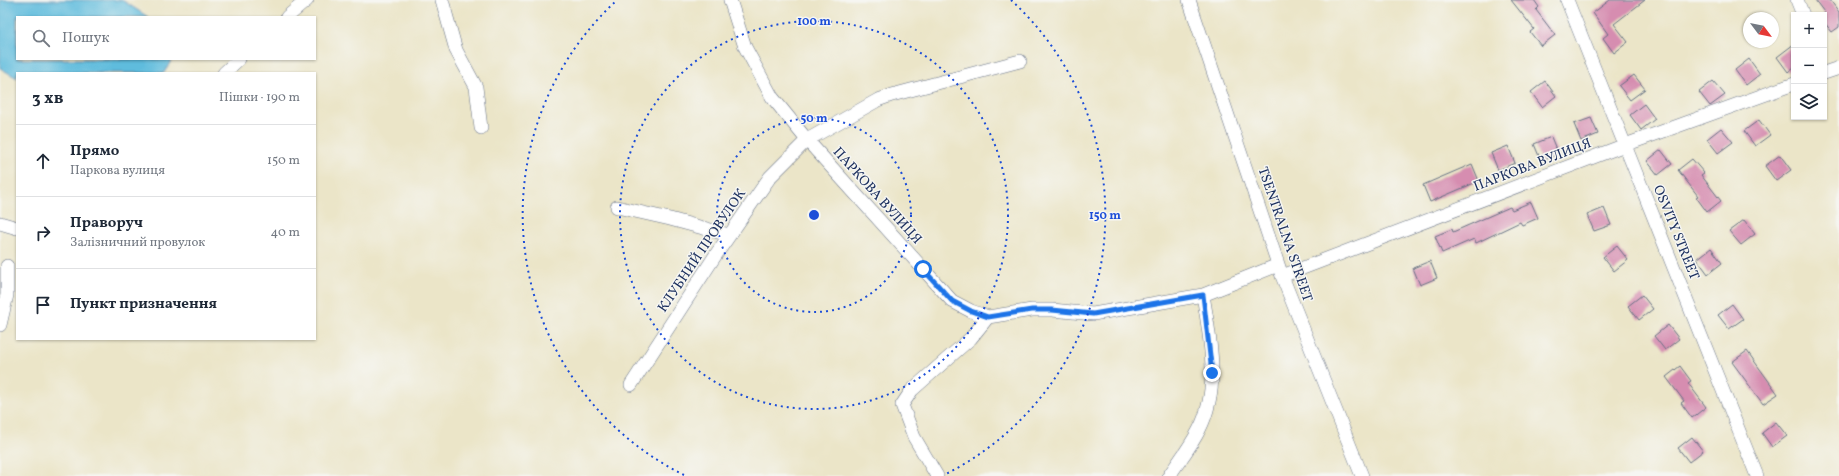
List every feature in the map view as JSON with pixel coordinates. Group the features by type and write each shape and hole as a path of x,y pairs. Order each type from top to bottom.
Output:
{"street":[{"path":"288,16 307,0"},
{"path":"442,0 456,50 476,87 480,128"},
{"name":"ПАРКОВА ВУЛИЦЯ","path":"730,0 745,47 772,98 807,140 952,301 971,311 988,317 1032,310 1052,310 1093,314 1203,295 1280,271 1791,85"},
{"name":"TSENTRALNA STREET","path":"1189,0 1280,271 1362,476"},
{"name":"OSVITY STREET","path":"1567,0 1757,476"},
{"path":"1797,0 1802,12"},
{"path":"225,72 238,60"},
{"name":"КЛУБНИЙ ПРОВУЛОК","path":"631,385 729,236 770,177 807,140 878,100 1020,61"},
{"path":"617,207 670,219 729,236"},
{"path":"0,223 16,228"},
{"path":"0,325 7,295 8,265"},
{"path":"1169,476 1199,430 1211,399 1212,373 1203,295"},
{"path":"937,476 914,437 902,405 912,390 972,338 988,317"}],"water":[{"path":"0,0 122,0 146,16 16,16 16,60 171,60 165,72 16,72 16,77 0,68"}],"building":[{"path":"1511,0 1534,0 1539,7 1536,10 1555,35 1541,46 1530,32 1534,29"},
{"path":"1610,0 1645,0 1614,24 1628,42 1614,53 1603,38 1608,34 1593,13"},
{"path":"1815,0 1830,0 1839,12 1839,27 1832,32 1827,26 1827,12 1824,12"},
{"path":"1791,46 1791,70 1788,72 1777,57"},
{"path":"1749,59 1760,74 1746,85 1735,70"},
{"path":"1634,75 1645,89 1630,100 1619,86"},
{"path":"1545,81 1556,96 1542,107 1531,92"},
{"path":"1713,81 1725,95 1710,106 1699,92"},
{"path":"1644,104 1655,119 1641,130 1630,115"},
{"path":"1591,118 1598,134 1581,141 1574,124"},
{"path":"1759,120 1770,135 1755,146 1744,131"},
{"path":"1721,128 1733,142 1718,153 1707,139"},
{"path":"1551,137 1558,154 1541,161 1534,144"},
{"path":"1508,146 1515,163 1498,170 1491,153"},
{"path":"1661,150 1672,164 1658,175 1647,161"},
{"path":"1780,155 1791,170 1776,181 1765,166"},
{"path":"1692,159 1704,173 1701,175 1721,201 1707,212 1696,197 1698,196 1678,170"},
{"path":"1472,164 1479,181 1430,202 1423,185"},
{"path":"1531,202 1538,218 1522,225 1520,222 1476,243 1474,239 1442,253 1435,236 1452,229 1453,232 1510,207 1512,210"},
{"path":"1604,208 1611,225 1594,231 1587,215"},
{"path":"1744,220 1755,234 1741,245 1729,231"},
{"path":"1617,246 1628,260 1614,271 1603,257"},
{"path":"1711,248 1722,263 1708,274 1697,259"},
{"path":"1430,261 1437,278 1420,285 1413,268"},
{"path":"1642,295 1653,309 1639,320 1628,306"},
{"path":"1732,304 1743,319 1729,329 1718,315"},
{"path":"1668,325 1679,339 1665,350 1654,336"},
{"path":"1747,351 1778,394 1763,404 1732,362"},
{"path":"1680,366 1691,381 1688,383 1706,407 1692,418 1681,403 1684,401 1666,377"},
{"path":"1776,422 1787,436 1772,447 1762,433"},
{"path":"1692,437 1703,451 1689,462 1678,448"}],"route":[{"path":"923,269 952,301 962,307 988,317 1032,310 1052,310 1093,314 1203,295 1209,331 1212,373"}]}
